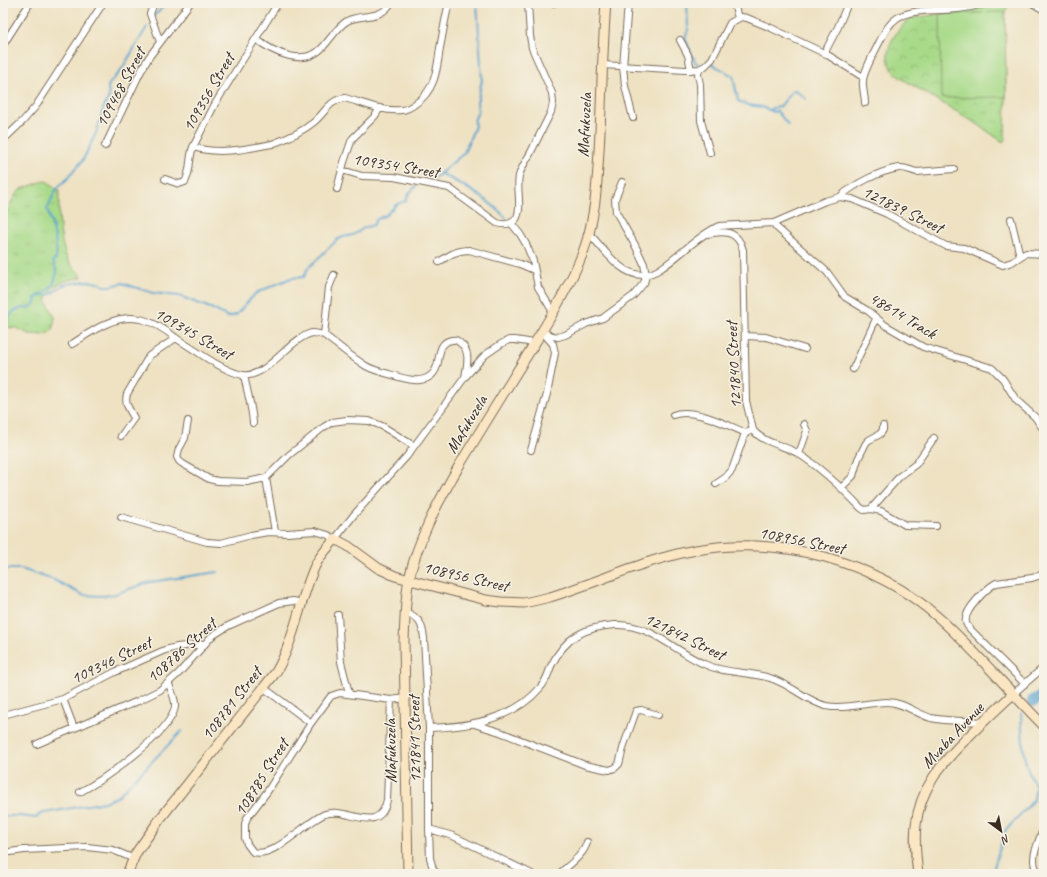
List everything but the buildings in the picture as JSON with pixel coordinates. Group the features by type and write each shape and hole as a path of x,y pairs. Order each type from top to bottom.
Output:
{"street":[{"path":"3,44 30,3"},
{"path":"3,140 36,106 103,3"},
{"path":"154,3 150,14 160,42"},
{"name":"109468 Street","path":"105,146 140,73 160,42 190,3"},
{"name":"109356 Street","path":"165,179 180,184 185,182 188,175 190,153 215,104 278,3"},
{"path":"256,39 269,49 279,53 305,58 312,56 323,47 341,26 347,22 377,15 385,10 391,3"},
{"path":"193,147 202,150 217,151 272,144 314,122 328,105 339,98 345,98 380,108 398,110 409,108 428,94 436,76 449,3"},
{"path":"528,3 532,48 552,94 553,103 519,175 518,214 516,219 511,223 526,244 533,261 538,287 553,312"},
{"name":"Mafukuzela","path":"408,874 405,611 409,579 418,548 436,508 471,447 564,294 579,261 589,232 597,187 603,65 603,33 606,3"},
{"path":"628,3 622,67 633,118"},
{"path":"734,3 738,18"},
{"path":"826,54 826,50 848,3"},
{"path":"865,102 865,92 862,84 863,77 872,55 886,29 896,18 916,12 960,9 988,3"},
{"path":"1032,3 1044,10"},
{"path":"603,65 691,70 699,69 705,66 712,59 730,23 741,17 747,18 826,54 863,77"},
{"path":"680,40 688,55 691,70"},
{"path":"699,69 698,75 700,84 701,121 710,153"},
{"path":"337,189 352,139 375,116 380,108"},
{"path":"840,197 857,184 898,168 904,168 917,172 954,169"},
{"name":"109354 Street","path":"342,170 362,176 394,177 449,188 496,223 505,225 511,223"},
{"path":"542,332 558,337 603,318 640,290 646,280 644,264 616,212 615,199 622,182"},
{"name":"121839 Street","path":"646,275 654,273 660,269 713,229 724,225 744,226 774,223 825,201 840,197 852,199 887,214 946,246 964,248 1003,265 1009,264 1026,253 1044,254"},
{"path":"1011,219 1020,256"},
{"name":"48614 Track","path":"774,223 776,227 827,272 845,297 876,319 923,346 992,368 1003,379 1016,400 1035,417 1044,430"},
{"path":"589,232 619,266 630,272 646,275"},
{"name":"121840 Street","path":"704,235 720,232 728,233 737,238 742,245 744,267 746,401 753,430 759,436 799,454 822,470 860,508 864,510 871,509 881,511 905,525 936,526"},
{"path":"439,262 452,253 469,250 520,264 534,270"},
{"path":"334,275 328,287 324,335 367,366 406,380 414,381 422,380 432,375 436,367 442,345 452,340 456,340 466,348 468,353 465,377"},
{"name":"109345 Street","path":"72,344 114,320 136,318 156,324 211,361 228,370 244,375 255,373 262,369 298,340 306,336 313,333 324,335"},
{"path":"853,369 876,319"},
{"path":"531,450 547,394 555,353 553,344 542,332"},
{"path":"745,336 766,336 805,349"},
{"path":"121,436 134,418 127,406 127,394 149,356 176,338"},
{"path":"121,517 207,542 221,543 260,532 288,533 315,531 335,539 414,446 465,377 489,351 509,340 534,343"},
{"path":"244,375 246,389 251,404 253,423"},
{"path":"673,415 678,413 692,414 712,419 746,433"},
{"path":"188,421 185,438 179,449 177,457 178,460 208,479 218,481 247,482 266,478 294,451 324,426 332,422 347,420 369,421 382,426 414,446"},
{"path":"799,454 808,431 804,424"},
{"path":"841,488 853,476 858,459 866,443 880,434 883,430 883,426"},
{"path":"716,484 726,477 732,470 744,436 746,433 753,430"},
{"path":"871,509 900,476 916,464 934,438"},
{"path":"266,478 275,532"},
{"name":"108956 Street","path":"335,539 348,546 378,568 395,576 486,600 524,603 563,593 664,558 697,550 750,546 773,547 818,555 845,563 884,580 914,599 938,617 1044,726"},
{"name":"108781 Street","path":"127,874 132,858 160,819 276,672 286,654 302,603 316,566 323,553 335,539"},
{"path":"1024,684 971,630 966,622 966,618 967,613 987,589 996,583 1032,578 1044,574"},
{"name":"108786 Street","path":"37,744 152,695 169,684 204,644 221,630 256,612 279,603 302,603"},
{"name":"121841 Street","path":"405,611 419,620 423,628 429,728 429,829 431,865 437,874"},
{"path":"338,615 341,662 350,693"},
{"name":"121842 Street","path":"429,728 473,724 504,714 515,708 536,693 543,685 560,652 566,643 573,637 596,627 615,625 632,626 645,630 694,659 712,667 729,672 763,676 783,683 825,706 853,706 889,702 940,720 966,720 983,722"},
{"name":"109346 Street","path":"74,728 63,699 115,672 165,650 204,644"},
{"path":"1013,694 1044,667"},
{"path":"80,792 98,781 136,753 168,723 175,703 169,684"},
{"path":"264,688 311,724"},
{"name":"108785 Street","path":"391,700 387,800 386,808 382,814 370,819 344,814 328,813 267,852 253,852 247,844 245,838 247,818 267,792 331,696 340,693 350,693 391,700 405,698"},
{"name":"Mvaba Avenue","path":"918,874 915,835 919,809 931,780 942,764 1013,694"},
{"path":"3,715 63,699"},
{"path":"473,724 500,732 580,763 610,770 620,764 624,745 636,711 641,710 658,715"},
{"path":"1039,874 1035,867 1035,854 1044,828"},
{"path":"429,829 453,836 532,874"},
{"path":"559,874 581,853 587,842"},
{"path":"3,852 87,847 113,850 132,858"}],"green space":[{"path":"999,3 1008,3 1005,13 1006,97 1005,140 1003,142 980,126 898,76 891,68 888,61 889,47 892,40 911,18 969,10"},
{"path":"1005,12 1006,97 941,98 940,14"},
{"path":"44,181 48,182 59,190 60,224 64,250 68,261 82,277 61,283 49,294 46,300 55,317 53,330 44,335 29,334 16,328 3,327 3,218 16,194 21,189"}],"waterway":[{"path":"154,16 164,6 164,3"},
{"path":"434,179 464,153 475,126 474,121 478,111 477,103 482,80 477,3"},
{"path":"687,3 688,30 685,38 695,62 699,64"},
{"path":"3,338 9,316 16,310 30,308 36,302 35,298 40,296 53,285 57,272 53,261 56,259 56,247 53,227 47,209 57,188 83,160 96,133 103,109 109,97 108,86 120,72 147,27"},
{"path":"712,64 733,76 738,101 748,105 762,107 774,112 777,111 788,125"},
{"path":"770,110 772,108 780,107 792,91 795,90 806,99"},
{"path":"440,173 484,199 506,218"},
{"path":"40,296 51,294 63,285 87,281 99,283 104,286 112,286 122,283 153,293 179,296 213,309 228,317 236,315 256,293 291,278 304,277 308,268 337,240 353,235 364,228 373,225 377,219 386,215 397,204 406,201 408,195 416,186"},
{"path":"3,569 21,569 54,580 83,595 101,596 112,595 150,582 218,572"},
{"path":"3,578 3,590"},
{"path":"1033,701 1044,695"},
{"path":"992,874 1005,831 1034,800 1036,786 1031,778 1025,760 1021,713"},
{"path":"3,816 36,818 40,814 104,802 117,797 182,731"}]}
